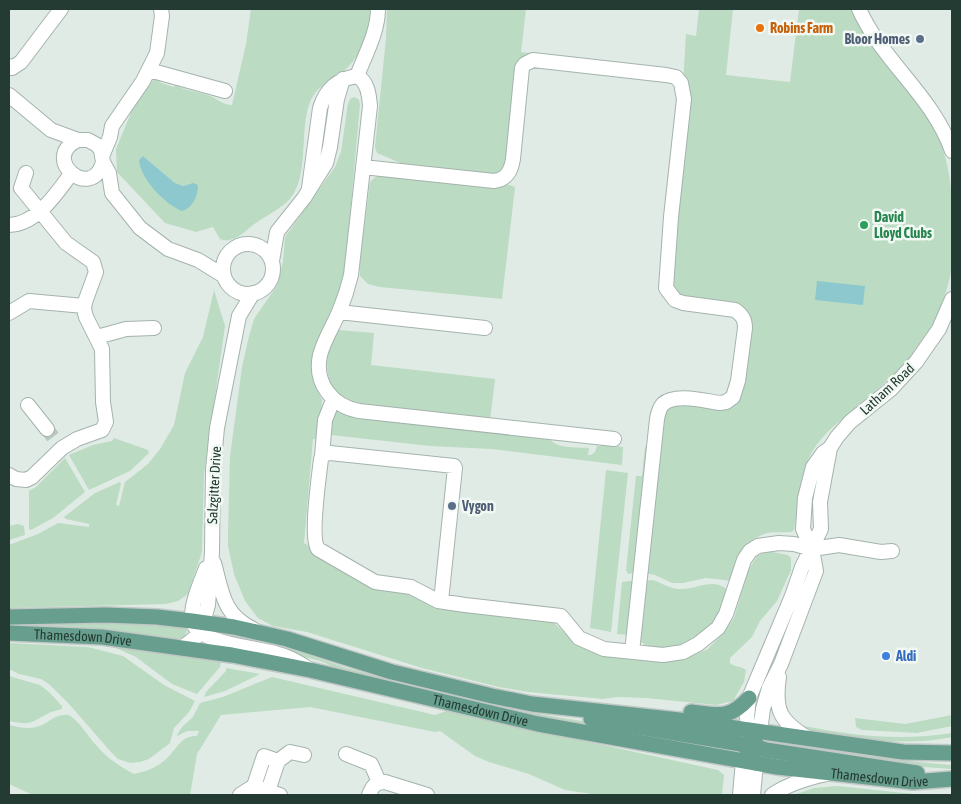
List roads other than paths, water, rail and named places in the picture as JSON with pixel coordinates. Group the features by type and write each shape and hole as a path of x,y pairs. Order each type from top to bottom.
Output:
{"main road":[{"name":"Thamesdown Drive","path":"9,617 147,616 260,633 312,646 392,672 492,696 544,706 662,718 902,752 952,753"},
{"name":"Thamesdown Drive","path":"9,633 102,637 232,655 310,670 438,702 538,724 751,755 828,774 913,782 948,779"},
{"path":"662,718 689,712 730,714 736,711 749,698"},
{"path":"544,706 590,719 741,744 751,755"},
{"path":"751,755 755,731"},
{"path":"751,755 779,753 895,769 948,779"}],"street":[{"path":"86,179 96,174 110,137 111,128 149,70 157,53 164,9"},
{"path":"357,76 373,36 378,18 378,9"},
{"path":"859,9 880,44 932,112 942,128 952,151"},
{"path":"9,66 12,68 21,62 58,10"},
{"path":"364,167 494,181 500,180 508,174 513,159 522,68 524,64 533,60 666,75 676,77 681,83 684,99 666,288 674,300 683,303 735,310 745,320 745,328 738,381 733,398 720,403 678,398 663,404 659,411 632,652"},
{"path":"149,70 225,91"},
{"path":"198,260 228,254 233,249 277,232 304,198 309,188 322,103 331,87 343,80 357,76 362,78 368,92 370,106 351,275 347,292 320,354 319,368 329,396 340,406 359,412 614,439"},
{"path":"9,95 51,130 97,145 108,173 112,193"},
{"path":"64,155 70,146 111,128"},
{"path":"51,130 64,155 65,165 71,174 81,179 86,179 112,193 140,228 168,249 198,260 227,281 237,291 253,293"},
{"path":"9,474 20,480 29,479 62,448 77,439 102,430 106,426 101,346 86,317 84,306 95,276 94,264 66,243 21,188 26,173"},
{"path":"9,225 23,222 40,211 71,174"},
{"name":"Salzgitter Drive","path":"212,552 214,457 220,412 239,316 253,293 265,287 270,281 277,232"},
{"path":"247,244 262,248 272,261"},
{"name":"Salzgitter Drive","path":"228,254 223,268 239,316"},
{"name":"Latham Road","path":"755,731 746,717 749,698 792,596 802,567 821,529 820,502 830,448 850,422 891,389 916,362 938,329 952,299"},
{"path":"9,313 29,301 84,306"},
{"path":"339,312 485,328"},
{"path":"97,337 126,329 154,328"},
{"path":"333,400 325,420 314,532 315,545 318,549 375,582 416,588 441,601 561,616 579,638 604,649 663,655 683,652 708,638 718,628 726,614 744,560 750,551 758,546 779,543 794,544 812,549 839,545 880,552 892,551"},
{"path":"28,405 62,448"},
{"path":"322,456 330,453 454,466 441,601"},
{"name":"Latham Road","path":"755,731 766,697 782,664 816,571 812,549"},
{"path":"182,648 192,641 198,625 199,587 212,552"},
{"path":"212,552 224,598 231,613 241,624 260,633"},
{"path":"198,625 212,639 275,652 294,659 310,670"},
{"name":"Latham Road","path":"782,664 777,706 786,722 809,739"},
{"path":"254,786 274,793 278,761 290,752 304,755"},
{"path":"346,754 372,764 379,782"},
{"path":"740,795 751,755"},
{"path":"751,755 753,795"},
{"path":"240,795 254,786 264,756 278,761"},
{"path":"772,795 805,779 828,774"},
{"path":"369,795 374,784 379,782 387,782 427,795"}],"water":[{"path":"143,156 175,183 183,186 193,183 198,185 196,197 189,207 182,211 161,197 144,175 139,160"},
{"path":"817,281 865,286 863,305 815,300"}],"tunnel":[{"path":"47,429 53,437"}],"place":[{"name":"Robins Farm","path":"760,28"},
{"name":"Bloor Homes","path":"920,39"},
{"name":"David Lloyd Clubs","path":"864,225"},
{"name":"Vygon","path":"452,506"},
{"name":"Aldi","path":"886,656"}]}
